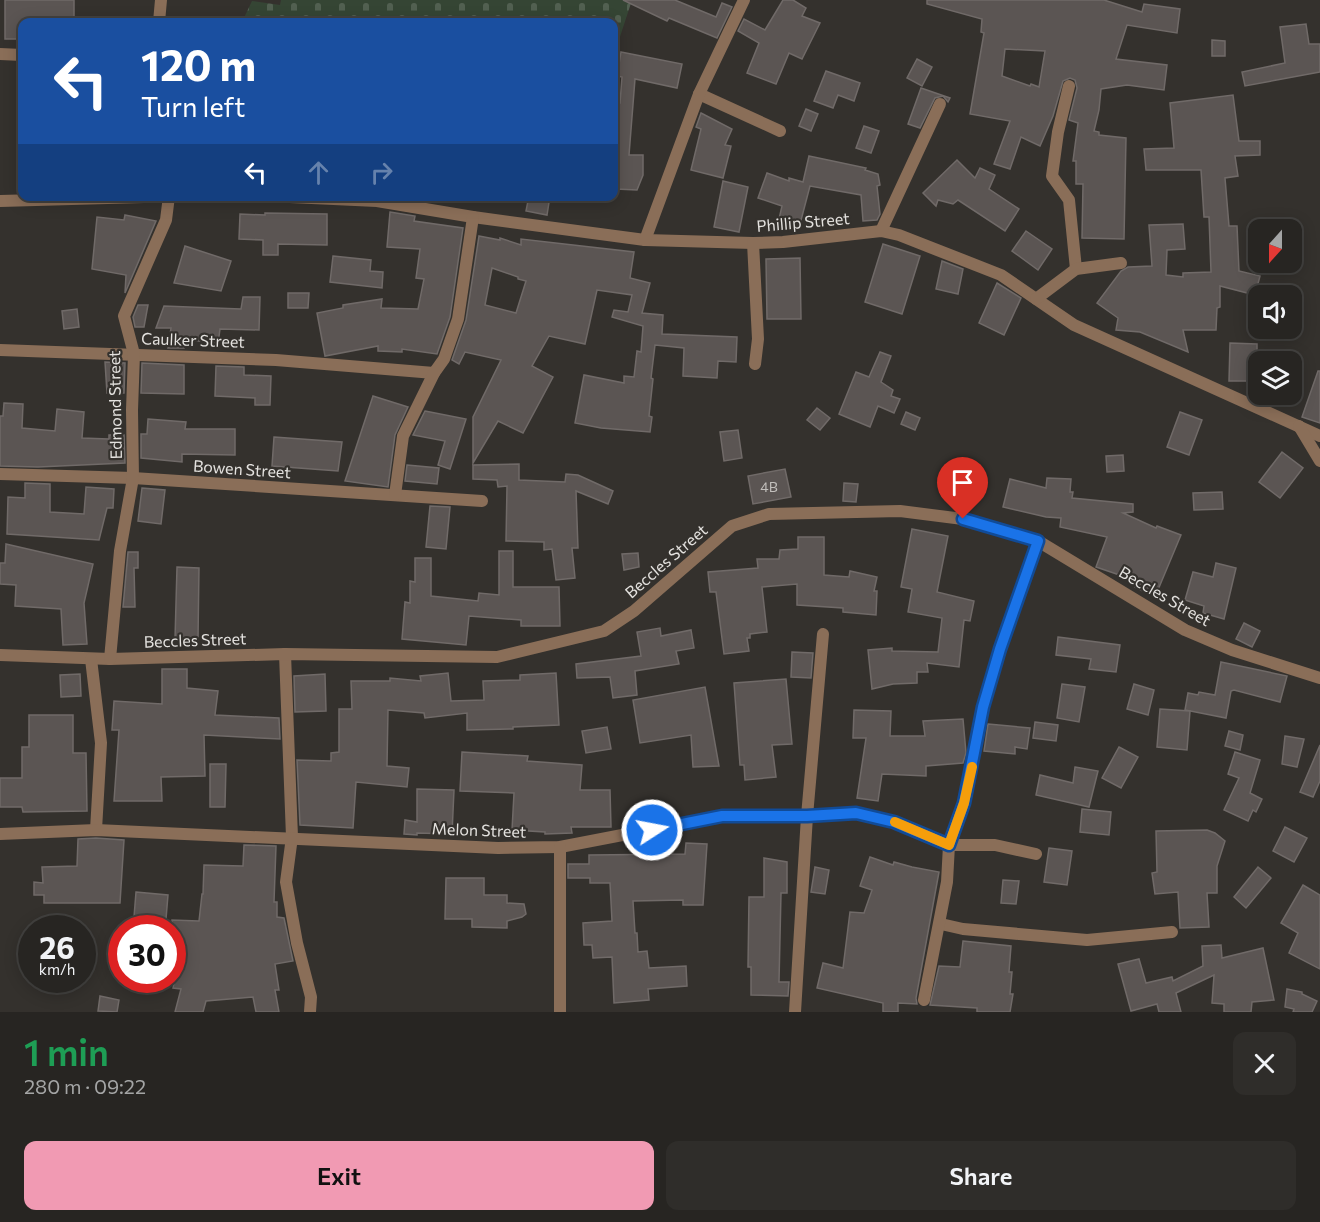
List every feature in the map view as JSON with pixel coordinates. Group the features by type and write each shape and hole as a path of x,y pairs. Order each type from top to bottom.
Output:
{"street":[{"path":"159,18 161,0"},
{"path":"645,240 699,93 744,0"},
{"path":"0,54 18,55"},
{"path":"1069,87 1058,132 1052,176 1069,200 1076,269"},
{"path":"699,93 780,131"},
{"path":"881,231 940,104"},
{"path":"0,201 18,201"},
{"name":"Edmond Street","path":"110,659 120,551 133,478 134,354 124,316 166,220 168,201"},
{"name":"Phillip Street","path":"377,201 473,218 645,240 753,243 783,242 881,231 899,235 1001,275 1074,325 1320,436"},
{"path":"395,495 403,436 434,372 444,359 458,319 473,218"},
{"path":"753,243 758,339 755,364"},
{"path":"1036,298 1076,269 1121,263"},
{"name":"Caulker Street","path":"0,350 276,360 434,372"},
{"path":"1298,425 1320,461"},
{"name":"Bowen Street","path":"0,474 133,478 482,501"},
{"name":"Beccles Street","path":"0,655 110,659 285,654 497,657 604,631 634,611 732,526 770,514 900,511 963,519 1038,541 1185,630 1232,651 1320,678"},
{"path":"924,1000 947,882 949,845 964,803 983,707 1000,649 1038,541"},
{"path":"795,1012 807,816 823,634"},
{"path":"285,654 292,837 286,882 297,943 311,997 310,1012"},
{"path":"91,658 101,743 96,830"},
{"name":"Melon Street","path":"0,834 96,830 498,848 560,847 722,816 807,816 856,813 894,822 949,845"},
{"path":"949,845 995,846 1036,854"},
{"path":"560,847 560,1012"},
{"path":"940,924 963,929 1087,940 1172,932"}],"green space":[{"path":"281,0 632,0 618,43 618,18 244,18 252,1 280,5"}],"building":[{"path":"5,0 74,0 74,18 18,18 18,39 5,39"},
{"path":"623,0 675,0 716,17 722,3 732,7 717,38 669,18 667,21"},
{"path":"783,0 793,0 806,8 802,16 820,23 802,59 789,53 776,84 747,73 759,43 738,31 744,19 765,30"},
{"path":"927,0 1104,0 1142,12 1144,4 1180,9 1177,33 1127,25 1116,59 1167,65 1164,90 1127,85 1101,89 1094,131 1099,132 1099,135 1126,138 1124,239 1082,238 1083,184 1076,184 1076,161 1073,161 1078,123 1069,120 1077,88 1075,80 1070,78 1063,81 1053,116 1040,146 1021,137 1010,169 994,164 1010,121 970,114 984,33 981,32 982,19 927,4","holes":["1005,49 1045,51 1039,87 1002,76"]},
{"path":"1306,24 1309,44 1320,44 1320,72 1245,86 1242,72 1285,63 1280,27"},
{"path":"1212,40 1225,41 1225,56 1212,56"},
{"path":"621,52 682,64 677,88 635,79 629,155 643,155 643,175 637,190 618,189 618,103 620,103 622,77 618,76"},
{"path":"917,59 932,67 922,86 907,78"},
{"path":"826,71 860,83 854,101 838,95 833,108 814,101"},
{"path":"921,88 950,98 948,102 943,96 935,98 920,128 908,124"},
{"path":"1233,95 1239,141 1260,141 1260,155 1235,156 1238,176 1225,178 1229,226 1237,226 1239,271 1260,276 1258,285 1248,285 1248,293 1220,286 1220,307 1217,308 1216,330 1183,330 1188,352 1140,332 1116,330 1118,318 1097,303 1121,271 1128,267 1152,266 1149,225 1183,224 1185,249 1167,250 1166,275 1183,277 1183,273 1211,272 1209,217 1204,217 1201,170 1146,170 1144,149 1174,148 1170,103"},
{"path":"806,109 818,114 811,131 799,126"},
{"path":"701,113 732,129 725,145 731,146 723,178 691,170 701,129 696,127"},
{"path":"864,126 879,131 871,153 856,148"},
{"path":"809,156 866,168 865,170 878,174 880,214 877,220 863,221 861,195 810,186 800,224 779,219 782,206 758,198 767,173 789,181 789,178 803,182"},
{"path":"957,160 975,178 980,168 995,175 989,189 1019,209 1005,231 958,200 953,204 938,200 936,206 923,193"},
{"path":"723,181 748,187 739,232 714,227"},
{"path":"528,201 549,201 547,215 526,211"},
{"path":"390,212 415,216 414,221 463,228 450,317 437,354 402,349 402,352 378,351 378,346 325,356 317,313 343,308 343,305 382,299 381,308 418,309 424,279 416,278 420,249 387,247"},
{"path":"265,213 327,214 327,245 278,244 278,255 263,255 263,240 239,239 240,214 265,215"},
{"path":"125,215 156,221 125,293 126,275 92,269 97,217 124,220"},
{"path":"1026,231 1052,249 1038,270 1012,251"},
{"path":"479,236 500,240 500,238 521,245 521,239 634,252 630,278 650,283 642,313 663,315 662,334 737,337 736,362 718,361 717,378 683,376 684,348 655,345 651,378 653,379 649,416 652,417 650,432 601,428 575,423 584,375 624,383 624,376 634,377 637,351 641,352 643,326 612,317 614,310 628,312 632,295 597,290 585,344 549,336 532,366 553,377 523,433 498,421 473,463 473,417 501,360 465,352 459,364 452,360 466,320","holes":["492,268 526,281 516,313 485,305"]},
{"path":"883,244 920,256 902,314 865,302"},
{"path":"185,246 231,261 221,291 174,283"},
{"path":"333,256 371,260 370,271 383,272 382,288 330,282"},
{"path":"800,258 801,319 767,319 766,259"},
{"path":"942,261 963,269 958,294 936,289"},
{"path":"997,283 1021,298 1004,335 979,323"},
{"path":"288,293 309,293 308,308 288,308"},
{"path":"243,297 260,297 259,330 220,329 218,344 185,339 184,348 168,348 171,328 156,328 164,306 241,309"},
{"path":"138,305 148,305 144,327 135,327 133,317"},
{"path":"77,309 79,327 64,329 62,311"},
{"path":"1230,343 1257,344 1257,351 1248,351 1248,381 1229,381"},
{"path":"880,352 891,356 881,382 893,390 891,396 900,399 894,413 878,406 870,427 839,414 856,372 869,377"},
{"path":"105,362 125,363 124,393 107,393"},
{"path":"142,363 184,365 184,394 141,393"},
{"path":"216,366 244,367 244,375 271,376 270,405 255,405 255,398 215,396"},
{"path":"1318,371 1320,371 1320,423 1302,417"},
{"path":"373,396 408,407 395,435 388,487 345,481"},
{"path":"4,403 23,404 22,428 55,431 57,409 84,412 82,438 109,439 109,435 124,435 125,463 38,467 0,466 0,416 3,416"},
{"path":"817,408 830,418 820,430 807,420"},
{"path":"425,411 466,419 450,469 438,465 445,441 413,435"},
{"path":"906,412 920,418 915,430 901,424"},
{"path":"1180,412 1202,420 1189,455 1167,447"},
{"path":"148,419 186,422 185,429 235,429 235,455 182,454 182,462 141,458 141,434 147,434"},
{"path":"738,430 742,458 724,461 720,432"},
{"path":"274,437 342,442 338,471 272,466"},
{"path":"1282,452 1303,468 1280,498 1259,482"},
{"path":"1123,455 1124,471 1107,472 1106,456"},
{"path":"519,464 519,480 565,482 566,474 578,475 613,491 608,504 576,491 578,548 572,548 575,578 556,580 552,549 544,550 544,542 506,541 507,486 498,487 497,480 473,479 473,465"},
{"path":"407,465 439,468 437,484 405,481"},
{"path":"785,469 791,497 753,504 748,476"},
{"path":"948,472 969,475 966,499 944,496"},
{"path":"1047,478 1071,479 1072,498 1133,504 1133,512 1123,513 1156,528 1157,526 1181,535 1155,597 1135,587 1137,581 1096,567 1107,537 1060,527 1061,518 1046,517 1003,507 1010,479 1046,488"},
{"path":"25,483 50,484 50,512 84,514 86,487 114,489 113,508 107,508 99,540 7,534 8,497 25,498"},
{"path":"844,483 858,484 856,502 843,501"},
{"path":"142,488 165,490 161,524 138,521"},
{"path":"1222,492 1223,509 1194,510 1193,493"},
{"path":"430,506 450,507 446,549 426,547"},
{"path":"912,529 948,536 937,592 974,601 970,621 964,620 959,667 927,663 928,672 917,672 917,683 893,684 872,689 868,650 892,648 892,651 938,652 942,618 908,612 912,589 901,587"},
{"path":"798,537 824,537 824,575 849,577 850,571 877,577 874,591 877,591 876,615 843,612 843,608 797,605 797,584 762,587 767,632 750,634 750,638 747,638 749,651 724,654 716,592 710,592 708,572 758,568 757,559 779,559 780,550 798,549"},
{"path":"6,544 93,564 84,603 87,644 63,645 61,609 15,606 16,585 0,584 0,563 5,563"},
{"path":"499,551 513,551 513,587 559,587 560,626 521,626 521,620 469,616 466,645 402,639 405,602 410,603 410,581 415,582 415,558 431,558 431,596 478,601 479,593 499,595"},
{"path":"128,552 138,552 138,568 134,568 135,607 123,607"},
{"path":"638,553 639,567 624,570 622,554"},
{"path":"1216,563 1236,568 1224,619 1203,613 1204,606 1185,600 1193,572 1213,577"},
{"path":"177,567 199,568 198,640 175,639"},
{"path":"1244,623 1260,631 1252,647 1236,639"},
{"path":"660,628 661,636 691,630 694,648 676,651 679,664 635,671 637,695 613,698 610,677 577,678 576,664 641,656 637,632"},
{"path":"1058,637 1120,645 1116,672 1089,669 1091,659 1056,655"},
{"path":"792,652 813,653 811,678 791,677"},
{"path":"1221,662 1287,676 1280,702 1234,690 1231,691 1226,718 1185,710 1188,693 1198,695 1199,692 1215,695"},
{"path":"162,669 187,669 187,688 218,691 215,715 279,718 280,739 204,735 205,776 161,777 162,801 114,801 119,730 112,730 114,701 162,704"},
{"path":"448,673 451,701 484,700 483,681 520,680 520,675 556,673 559,725 467,730 467,713 425,718 424,713 388,710 387,766 409,768 407,787 356,782 353,828 300,825 297,760 331,761 331,753 339,752 339,709 352,709 351,681 390,681 390,678 421,681 420,676"},
{"path":"80,674 81,696 61,697 60,675"},
{"path":"325,674 326,711 295,712 294,676"},
{"path":"786,679 792,744 772,745 776,777 745,780 744,765 740,765 734,683"},
{"path":"1062,684 1085,687 1079,722 1057,718"},
{"path":"1134,684 1154,690 1148,715 1127,709"},
{"path":"705,687 719,766 693,767 691,735 640,743 633,700"},
{"path":"1160,709 1190,711 1187,750 1157,747"},
{"path":"854,710 891,711 890,736 925,736 923,721 963,719 966,753 963,763 926,766 926,776 882,774 878,801 857,798 866,738 853,738"},
{"path":"29,715 73,715 73,753 86,753 87,811 23,812 22,807 0,807 0,778 22,778 22,747 29,747"},
{"path":"1035,722 1058,725 1056,741 1033,738"},
{"path":"988,724 1030,728 1027,749 1015,747 1015,754 984,751"},
{"path":"607,727 611,749 586,753 582,731"},
{"path":"1229,731 1243,735 1240,750 1225,746"},
{"path":"1285,736 1304,739 1297,767 1282,764"},
{"path":"1320,745 1320,781 1313,797 1300,792"},
{"path":"1119,747 1138,757 1121,788 1102,778"},
{"path":"462,752 528,756 527,761 582,765 580,790 610,790 611,827 571,827 572,833 545,834 545,832 512,830 514,793 460,791"},
{"path":"1235,752 1260,760 1250,793 1262,799 1256,812 1253,810 1248,821 1224,810 1239,778 1228,774"},
{"path":"210,764 226,764 225,807 210,807"},
{"path":"1075,767 1098,771 1089,807 1036,795 1040,775 1073,783"},
{"path":"417,789 454,790 452,834 404,834 405,820 417,822"},
{"path":"1082,809 1111,812 1109,835 1080,832"},
{"path":"1285,827 1307,838 1294,862 1273,851"},
{"path":"1207,830 1225,841 1217,866 1217,893 1207,893 1209,927 1180,928 1178,892 1155,894 1152,873 1157,872 1156,831"},
{"path":"78,839 124,840 120,903 44,903 44,895 34,895 34,882 43,883 42,867 77,866"},
{"path":"686,843 707,844 703,905 683,905 683,900 633,901 638,952 647,951 649,968 686,966 687,986 648,989 649,1000 614,1003 612,957 593,958 592,945 584,945 583,923 612,921 610,883 590,883 590,878 568,878 568,864 589,864 589,855 685,854"},
{"path":"244,845 276,846 274,902 277,902 277,917 284,918 293,961 275,964 279,990 275,990 279,1012 256,1012 253,997 206,1001 203,1012 175,1012 180,993 186,993 186,921 199,921 204,865 243,866"},
{"path":"1049,848 1072,851 1067,885 1044,882"},
{"path":"870,857 893,865 894,862 939,872 916,998 917,1004 898,1003 898,1012 883,1012 883,1003 817,988 823,963 843,968 850,912 864,913 872,890 860,886"},
{"path":"764,858 787,862 787,893 781,893 779,982 789,982 788,996 751,995 751,967 748,967 749,897 764,897"},
{"path":"815,867 829,870 825,894 811,892"},
{"path":"1258,867 1271,878 1246,908 1234,897"},
{"path":"446,878 484,878 484,895 507,895 507,903 524,904 526,914 507,921 507,928 472,927 472,919 445,919"},
{"path":"1003,880 1019,881 1016,904 1001,903"},
{"path":"1303,885 1320,895 1320,969 1289,953 1298,933 1281,923"},
{"path":"136,892 168,895 166,915 134,915"},
{"path":"963,941 1011,946 1009,972 1012,972 1010,994 1013,994 1010,1012 977,1012 977,1008 930,1005 939,966 960,967"},
{"path":"1221,945 1222,958 1263,948 1274,1000 1252,1002 1251,1012 1224,1012 1224,1004 1212,1003 1214,975 1176,993 1181,1012 1159,1012 1157,1004 1131,1011 1118,964 1139,959 1146,983 1172,977 1173,981 1203,966 1202,946"},
{"path":"1287,989 1302,992 1317,1001 1312,1012 1293,1012 1294,1009 1285,1007"},
{"path":"100,996 119,1000 117,1012 98,1011"}],"slow traffic":[{"path":"895,822 949,845 964,803 972,767"}],"route":[{"path":"652,830 722,816 807,816 856,813 894,822 949,845 964,803 983,707 1000,649 1038,541 963,519"}]}
